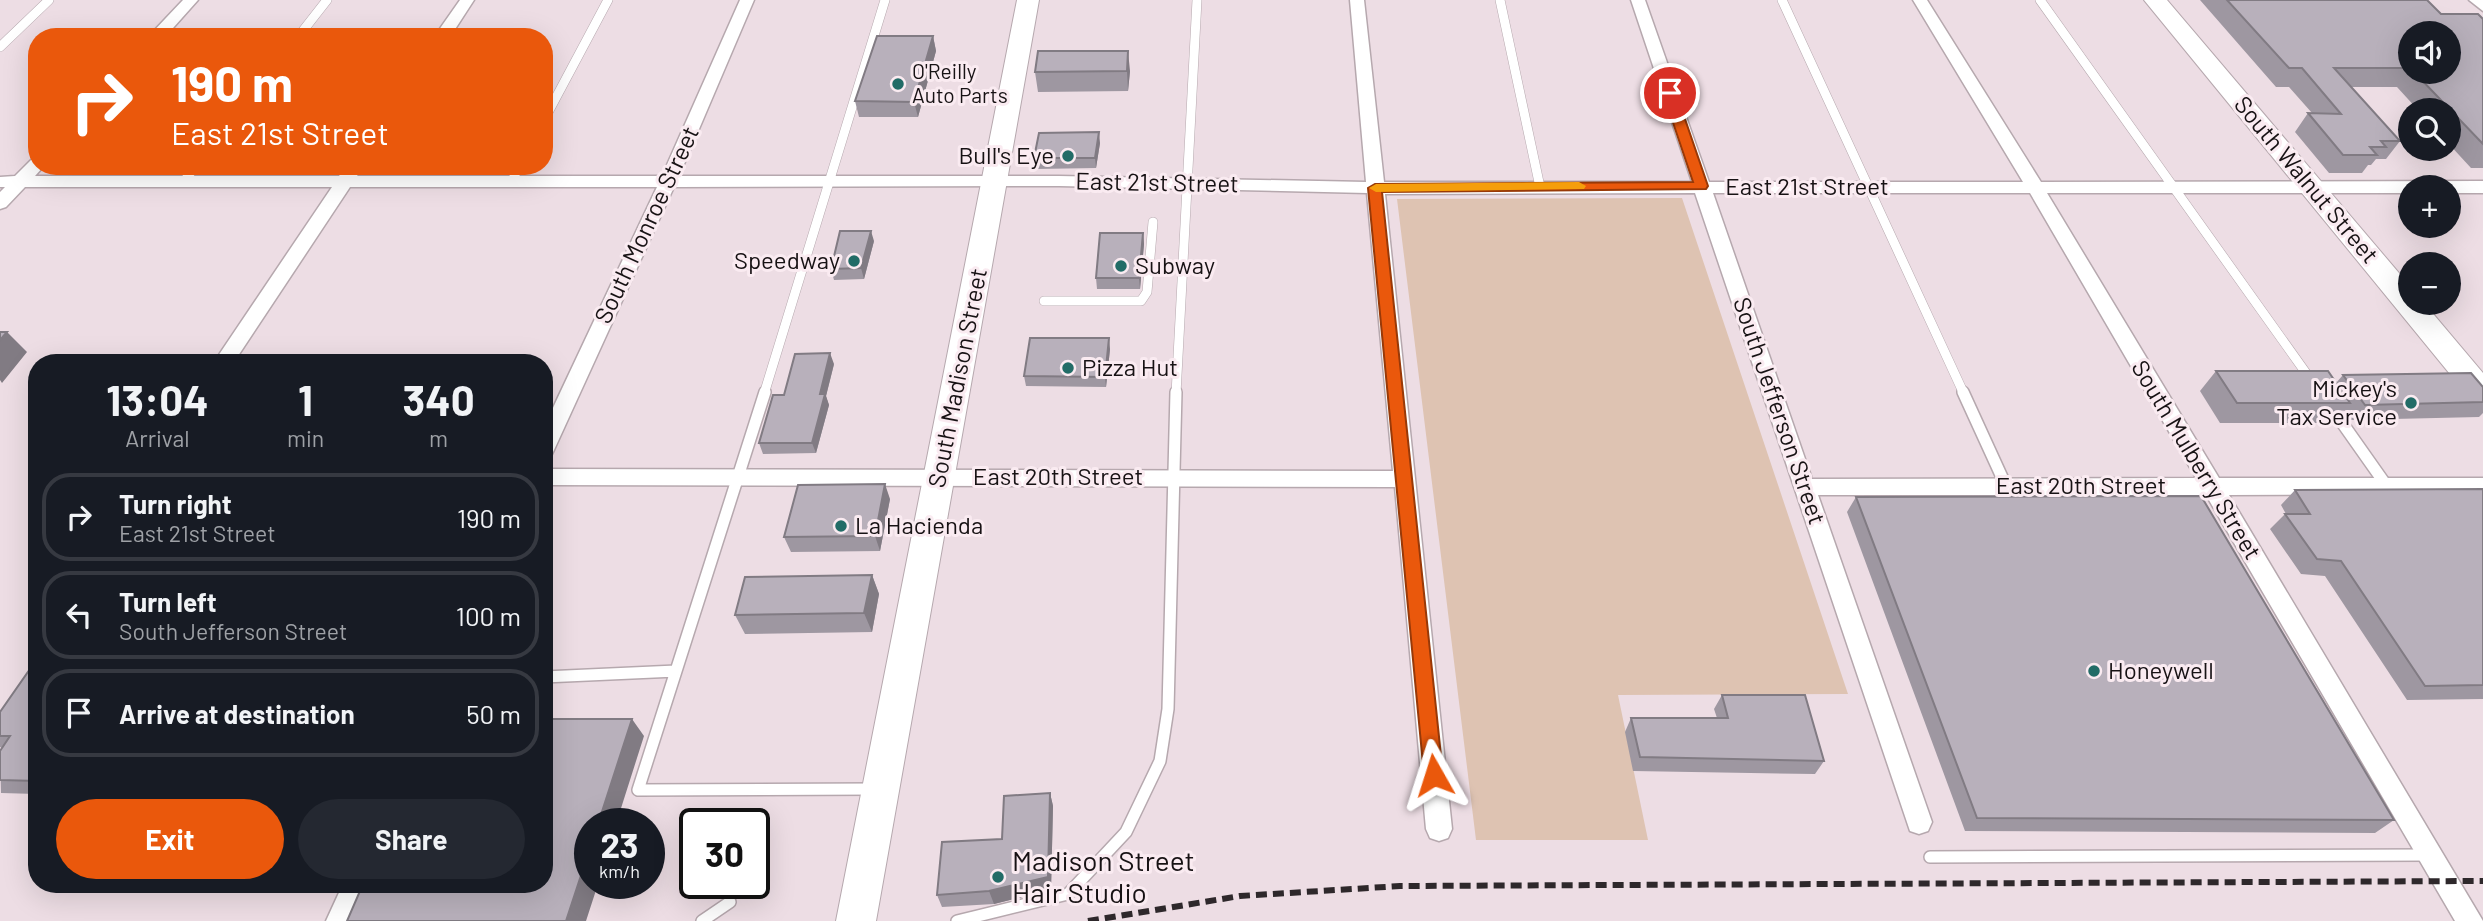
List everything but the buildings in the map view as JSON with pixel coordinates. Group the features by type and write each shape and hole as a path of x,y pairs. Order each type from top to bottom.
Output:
{"main road":[{"name":"South Madison Street","path":"856,921 1028,0"},
{"name":"South Walnut Street","path":"2154,0 2483,393"}],"street":[{"path":"165,28 191,0"},
{"path":"448,28 467,0"},
{"name":"South Monroe Street","path":"553,430 668,181 747,0"},
{"path":"1357,0 1439,829"},
{"name":"South Jefferson Street","path":"1638,0 1919,822"},
{"name":"South Mulberry Street","path":"1920,0 2035,187 2470,921"},
{"path":"2476,0 2483,6"},
{"path":"0,203 28,173"},
{"name":"East 21st Street","path":"0,182 184,181 308,175"},
{"path":"229,354 349,175"},
{"name":"East 21st Street","path":"538,175 668,181 995,181 1375,188 2482,188"},
{"name":"East 20th Street","path":"553,477 1404,479"},
{"name":"East 20th Street","path":"1805,487 2483,486"},
{"path":"340,921 352,893"}],"lane":[{"path":"0,47 49,0"},
{"path":"305,28 327,0"},
{"path":"553,103 608,0"},
{"path":"882,789 638,790 831,181 885,0"},
{"path":"957,921 1068,894 1126,832 1160,761 1168,709 1171,478 1196,0"},
{"path":"1500,0 1540,187"},
{"path":"1782,0 1871,188 2006,486"},
{"path":"2040,0 2386,485"},
{"path":"184,181 189,175"},
{"path":"1044,301 1141,300 1147,292 1153,222"},
{"path":"553,677 676,671"},
{"path":"1930,857 2431,855"},
{"path":"702,921 730,902"}],"shaded area":[{"path":"1682,198 1848,694 1618,695 1648,840 1476,840 1397,199"}],"railway":[{"path":"1088,921 1240,896 1400,886 2483,881"}],"slow traffic":[{"path":"1376,188 1579,186"}],"place":[{"name":"O'Reilly Auto Parts","path":"898,84"},
{"name":"Bull's Eye","path":"1068,156"},
{"name":"Speedway","path":"854,261"},
{"name":"Subway","path":"1121,266"},
{"name":"Pizza Hut","path":"1068,368"},
{"name":"Mickey's Tax Service","path":"2411,403"},
{"name":"La Hacienda","path":"841,526"},
{"name":"Honeywell","path":"2094,671"},
{"name":"Madison Street Hair Studio","path":"998,877"}],"route":[{"path":"1434,775 1375,188 1701,186 1670,93"}]}
